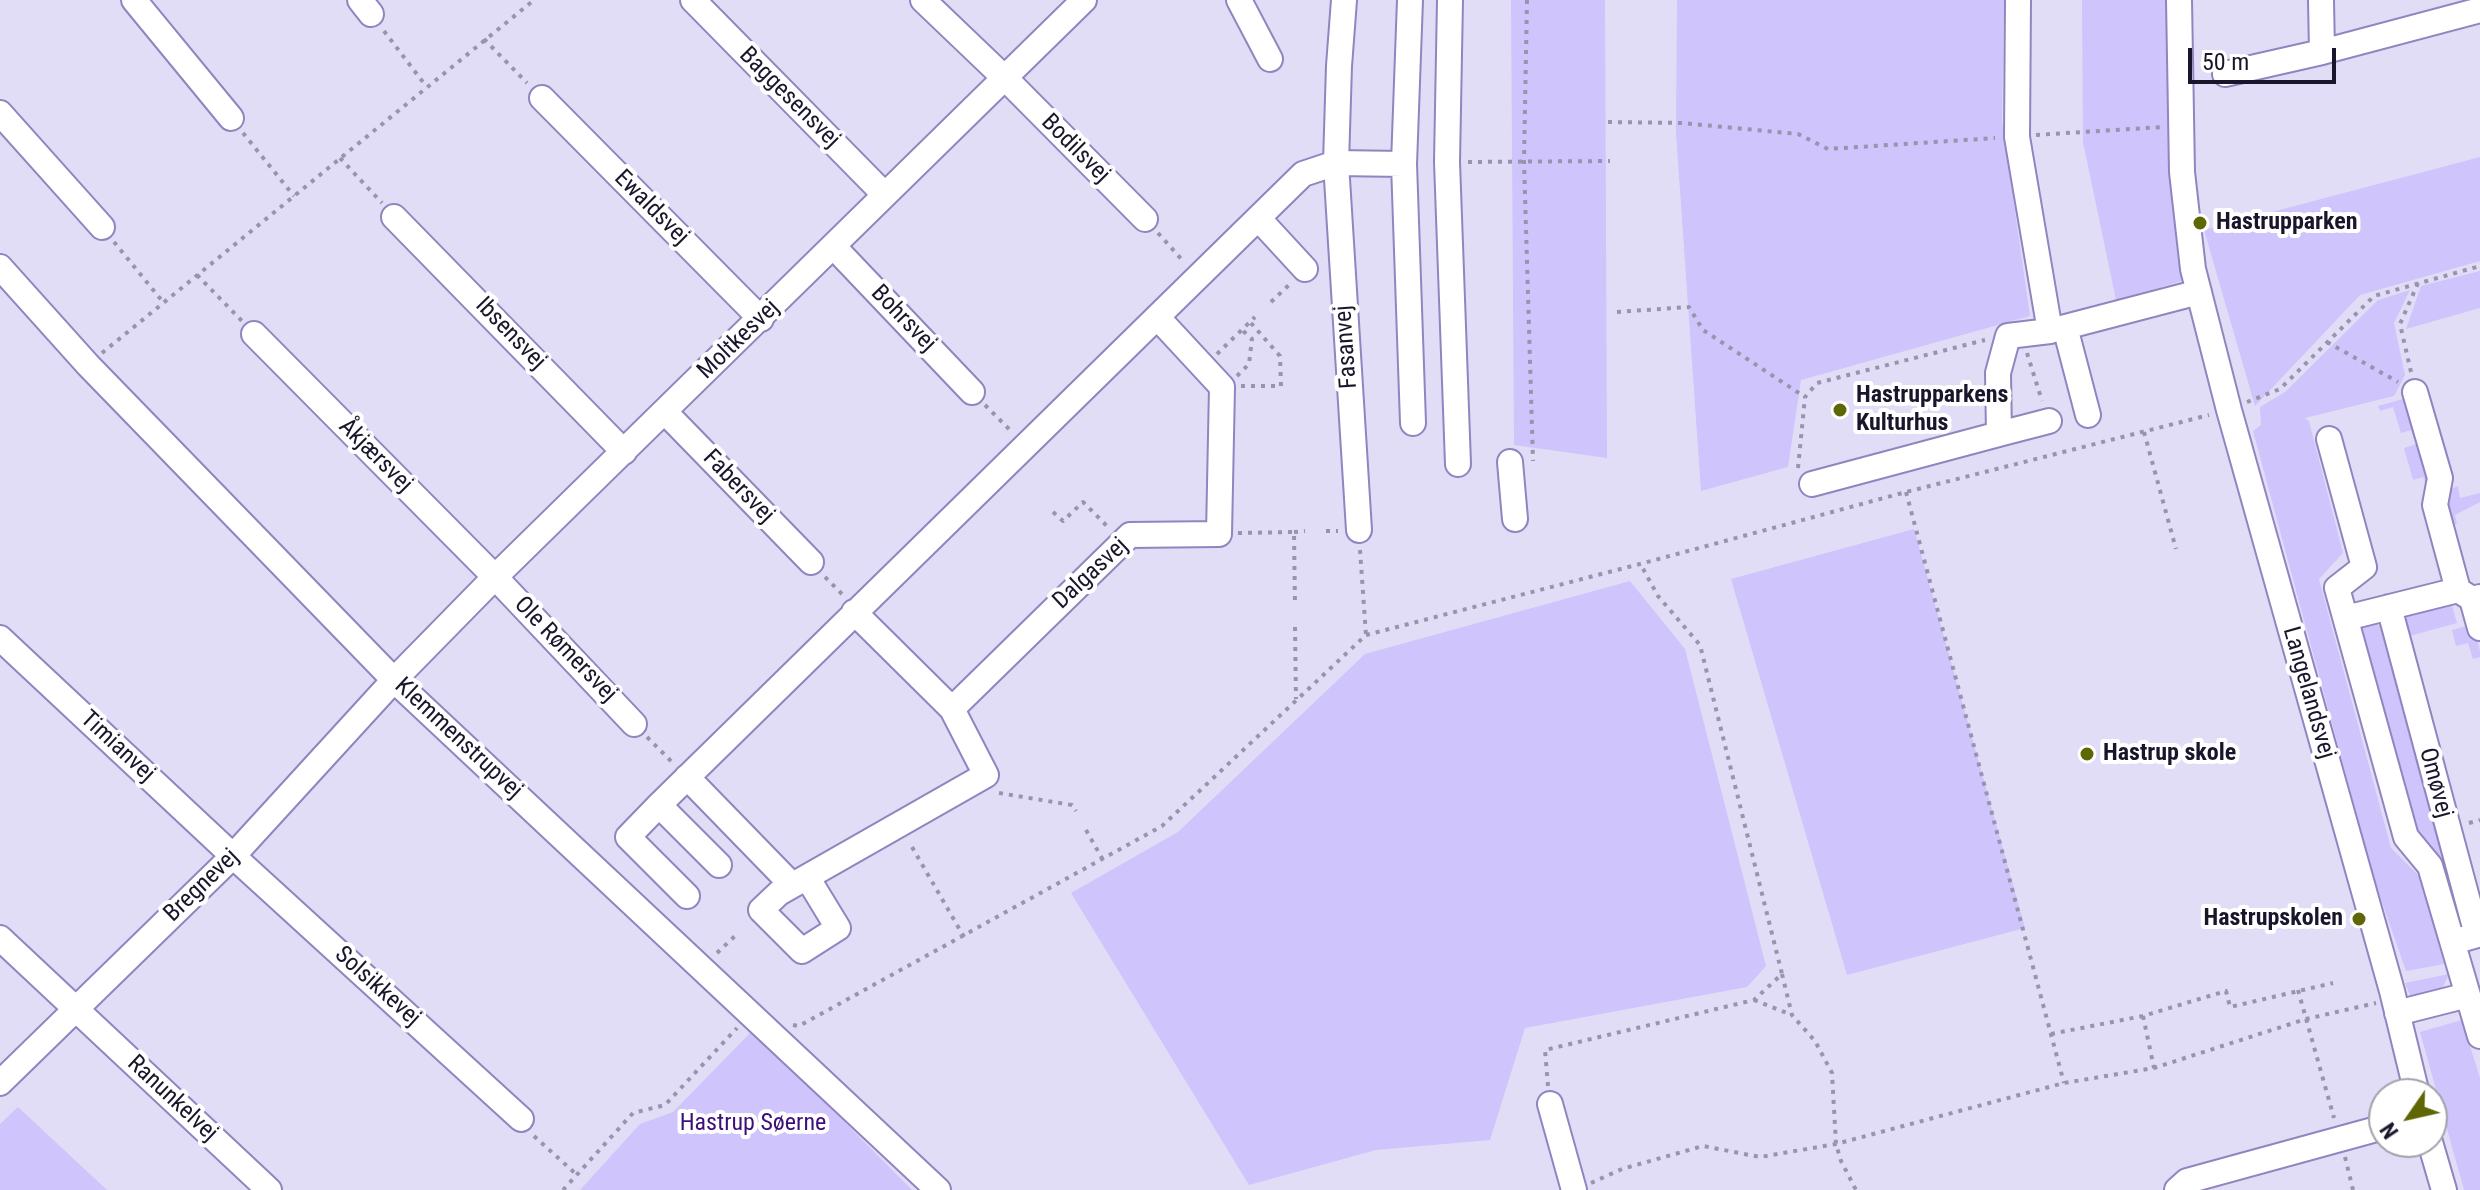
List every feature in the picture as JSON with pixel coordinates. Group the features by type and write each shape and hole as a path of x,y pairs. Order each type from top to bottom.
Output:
{"street":[{"path":"134,0 231,118"},
{"name":"Baggesensvej","path":"693,0 885,195"},
{"name":"Bodilsvej","path":"923,0 1145,219"},
{"name":"Moltkesvej","path":"394,680 495,577 1084,0"},
{"path":"1239,0 1270,59"},
{"name":"Fasanvej","path":"1344,0 1336,163 1359,530"},
{"path":"1410,0 1404,164 1413,423"},
{"path":"1450,0 1447,162 1458,464"},
{"path":"2018,0 2017,137 2058,329 2088,415"},
{"name":"Langelandsvej","path":"2179,0 2181,125 2187,224 2199,292 2413,1078"},
{"path":"2321,0 2322,52"},
{"path":"2225,74 2480,10"},
{"name":"Ewaldsvej","path":"542,98 761,319"},
{"path":"0,113 102,227"},
{"path":"687,896 628,837 659,805 682,772 854,612 1303,174 1336,163 1404,164"},
{"name":"Ibsensvej","path":"394,217 624,452"},
{"path":"1258,218 1305,269"},
{"name":"Bohrsvej","path":"834,247 972,392"},
{"name":"Klemmenstrupvej","path":"0,267 88,365 394,680 938,1190"},
{"path":"1999,434 1998,373 2014,335 2058,329 2199,292"},
{"path":"1158,318 1222,387 1219,534"},
{"name":"Åkjærsvej","path":"254,334 495,577"},
{"path":"2415,392 2440,478 2435,505 2480,628"},
{"name":"Fabersvej","path":"665,412 811,562"},
{"path":"1812,484 2049,421"},
{"name":"Omøvej","path":"2329,439 2364,567 2337,588 2406,837 2430,866 2480,1036"},
{"path":"1515,519 1522,462"},
{"name":"Dalgasvej","path":"952,709 1130,535 1219,534"},
{"name":"Ole Rømersvej","path":"495,577 634,724"},
{"path":"2346,618 2389,607 2470,595"},
{"name":"Omøvej","path":"2389,607 2477,935 2453,942"},
{"path":"682,772 800,881 986,775 952,709 854,612"},
{"name":"Timianvej","path":"0,638 233,856"},
{"name":"Bregnevej","path":"0,1083 233,856 394,680"},
{"path":"659,805 719,865"},
{"name":"Solsikkevej","path":"233,856 521,1119"},
{"name":"Ranunkelvej","path":"0,938 269,1190"},
{"path":"2396,1006 2468,995"},
{"path":"1550,1104 1580,1187"},
{"path":"2177,1190 2187,1181 2368,1131"},
{"path":"2435,1158 2444,1190"}],"path":[{"path":"88,365 534,0"},
{"path":"1522,462 1527,0"},
{"path":"366,7 426,86"},
{"path":"484,39 542,98"},
{"path":"231,118 294,196"},
{"path":"1608,122 1682,123 1798,134 1828,149 2181,125"},
{"path":"340,158 394,217"},
{"path":"1447,162 1610,161"},
{"path":"1145,219 1187,266"},
{"path":"102,227 163,302"},
{"path":"784,1022 799,1026 1162,826 1366,635 2229,410 2280,389 2374,296 2480,266"},
{"path":"197,275 254,334"},
{"path":"2415,392 2400,324 2418,283"},
{"path":"1617,312 1689,307 1703,330 1805,397"},
{"path":"1204,367 1255,317"},
{"path":"1242,330 1252,339 1249,364 1227,387 1281,386 1280,356 1250,322"},
{"path":"1812,484 1801,477 1796,464 1805,397 1817,383 1970,343 2014,335 2059,453"},
{"path":"2327,342 2415,392"},
{"path":"972,392 1025,447"},
{"path":"2144,431 2176,549"},
{"path":"1906,492 2064,1083"},
{"path":"1053,512 1063,521 1083,502 1123,542"},
{"path":"1359,530 1366,635"},
{"path":"1219,534 1305,531"},
{"path":"1294,532 1295,606"},
{"path":"811,562 847,599 854,612"},
{"path":"1640,564 1658,596 1700,645 1792,1015"},
{"path":"1295,627 1296,699"},
{"path":"634,724 682,772"},
{"path":"986,775 996,792 1072,805 1076,811"},
{"path":"1086,830 1103,860"},
{"path":"912,847 964,937"},
{"path":"712,957 735,936"},
{"path":"1550,1104 1545,1050 1754,1000 1782,974"},
{"path":"2051,1034 2143,1016 2226,991 2230,1007 2333,983"},
{"path":"2298,990 2353,1190"},
{"path":"1754,1000 1792,1015 1815,1041 1832,1073 1836,1144 1856,1190"},
{"path":"1580,1187 1622,1169 1703,1146 1760,1157 1836,1144 2064,1083 2154,1068 2306,1019 2396,1006"},
{"path":"563,1190 633,1113 665,1105 752,1013"},
{"path":"2143,1016 2154,1068"},
{"path":"521,1119 525,1128 577,1175"}],"green space":[{"path":"1511,0 1605,0 1607,458 1514,445"},
{"path":"1677,0 2004,0 2002,120 2030,316 1801,380 1788,467 1701,491 1676,133"},
{"path":"2082,0 2168,0 2182,281 2116,300 2083,142"},
{"path":"2480,157 2480,261 2360,295 2255,406 2204,230"},
{"path":"2480,271 2480,308 2406,329 2421,286"},
{"path":"2410,290 2394,323 2405,375 2394,396 2305,418 2309,421 2343,553 2319,579 2391,848 2420,877 2444,964 2406,971 2374,879 2253,431 2261,425 2260,407 2285,392 2378,300"},
{"path":"2410,397 2422,437 2414,439 2411,430 2401,433 2393,407 2380,411 2378,406"},
{"path":"2423,442 2431,484 2426,485 2423,477 2413,480 2404,448"},
{"path":"2458,486 2460,498 2480,493 2480,502 2455,515 2457,524 2448,527 2441,504 2448,490"},
{"path":"1914,529 2025,928 1847,975 1731,579"},
{"path":"1630,581 1685,649 1766,966 1747,987 1525,1028 1490,1140 1376,1150 1249,1185 1071,893 1178,832 1365,654"},
{"path":"2450,599 2457,623 2402,638 2401,615"},
{"path":"2369,622 2380,627 2435,830 2440,832 2466,926 2458,928 2415,837 2358,635 2361,626"},
{"path":"2473,624 2480,657 2473,659 2468,643 2456,646 2452,630"},
{"path":"2449,974 2443,987 2419,996 2410,995 2405,983"},
{"path":"2462,1020 2480,1078 2480,1190 2464,1190 2448,1133 2448,1078 2433,1078 2420,1032"},
{"name":"Hastrup Søerne","path":"753,1030 912,1190 580,1190 640,1124 673,1112"},
{"path":"18,1107 107,1190 0,1190 0,1124"}],"place":[{"name":"Hastrupparken","path":"2200,223"},
{"name":"Hastrupparkens Kulturhus","path":"1840,410"},
{"name":"Hastrup skole","path":"2087,754"},
{"name":"Hastrupskolen","path":"2359,919"}]}
